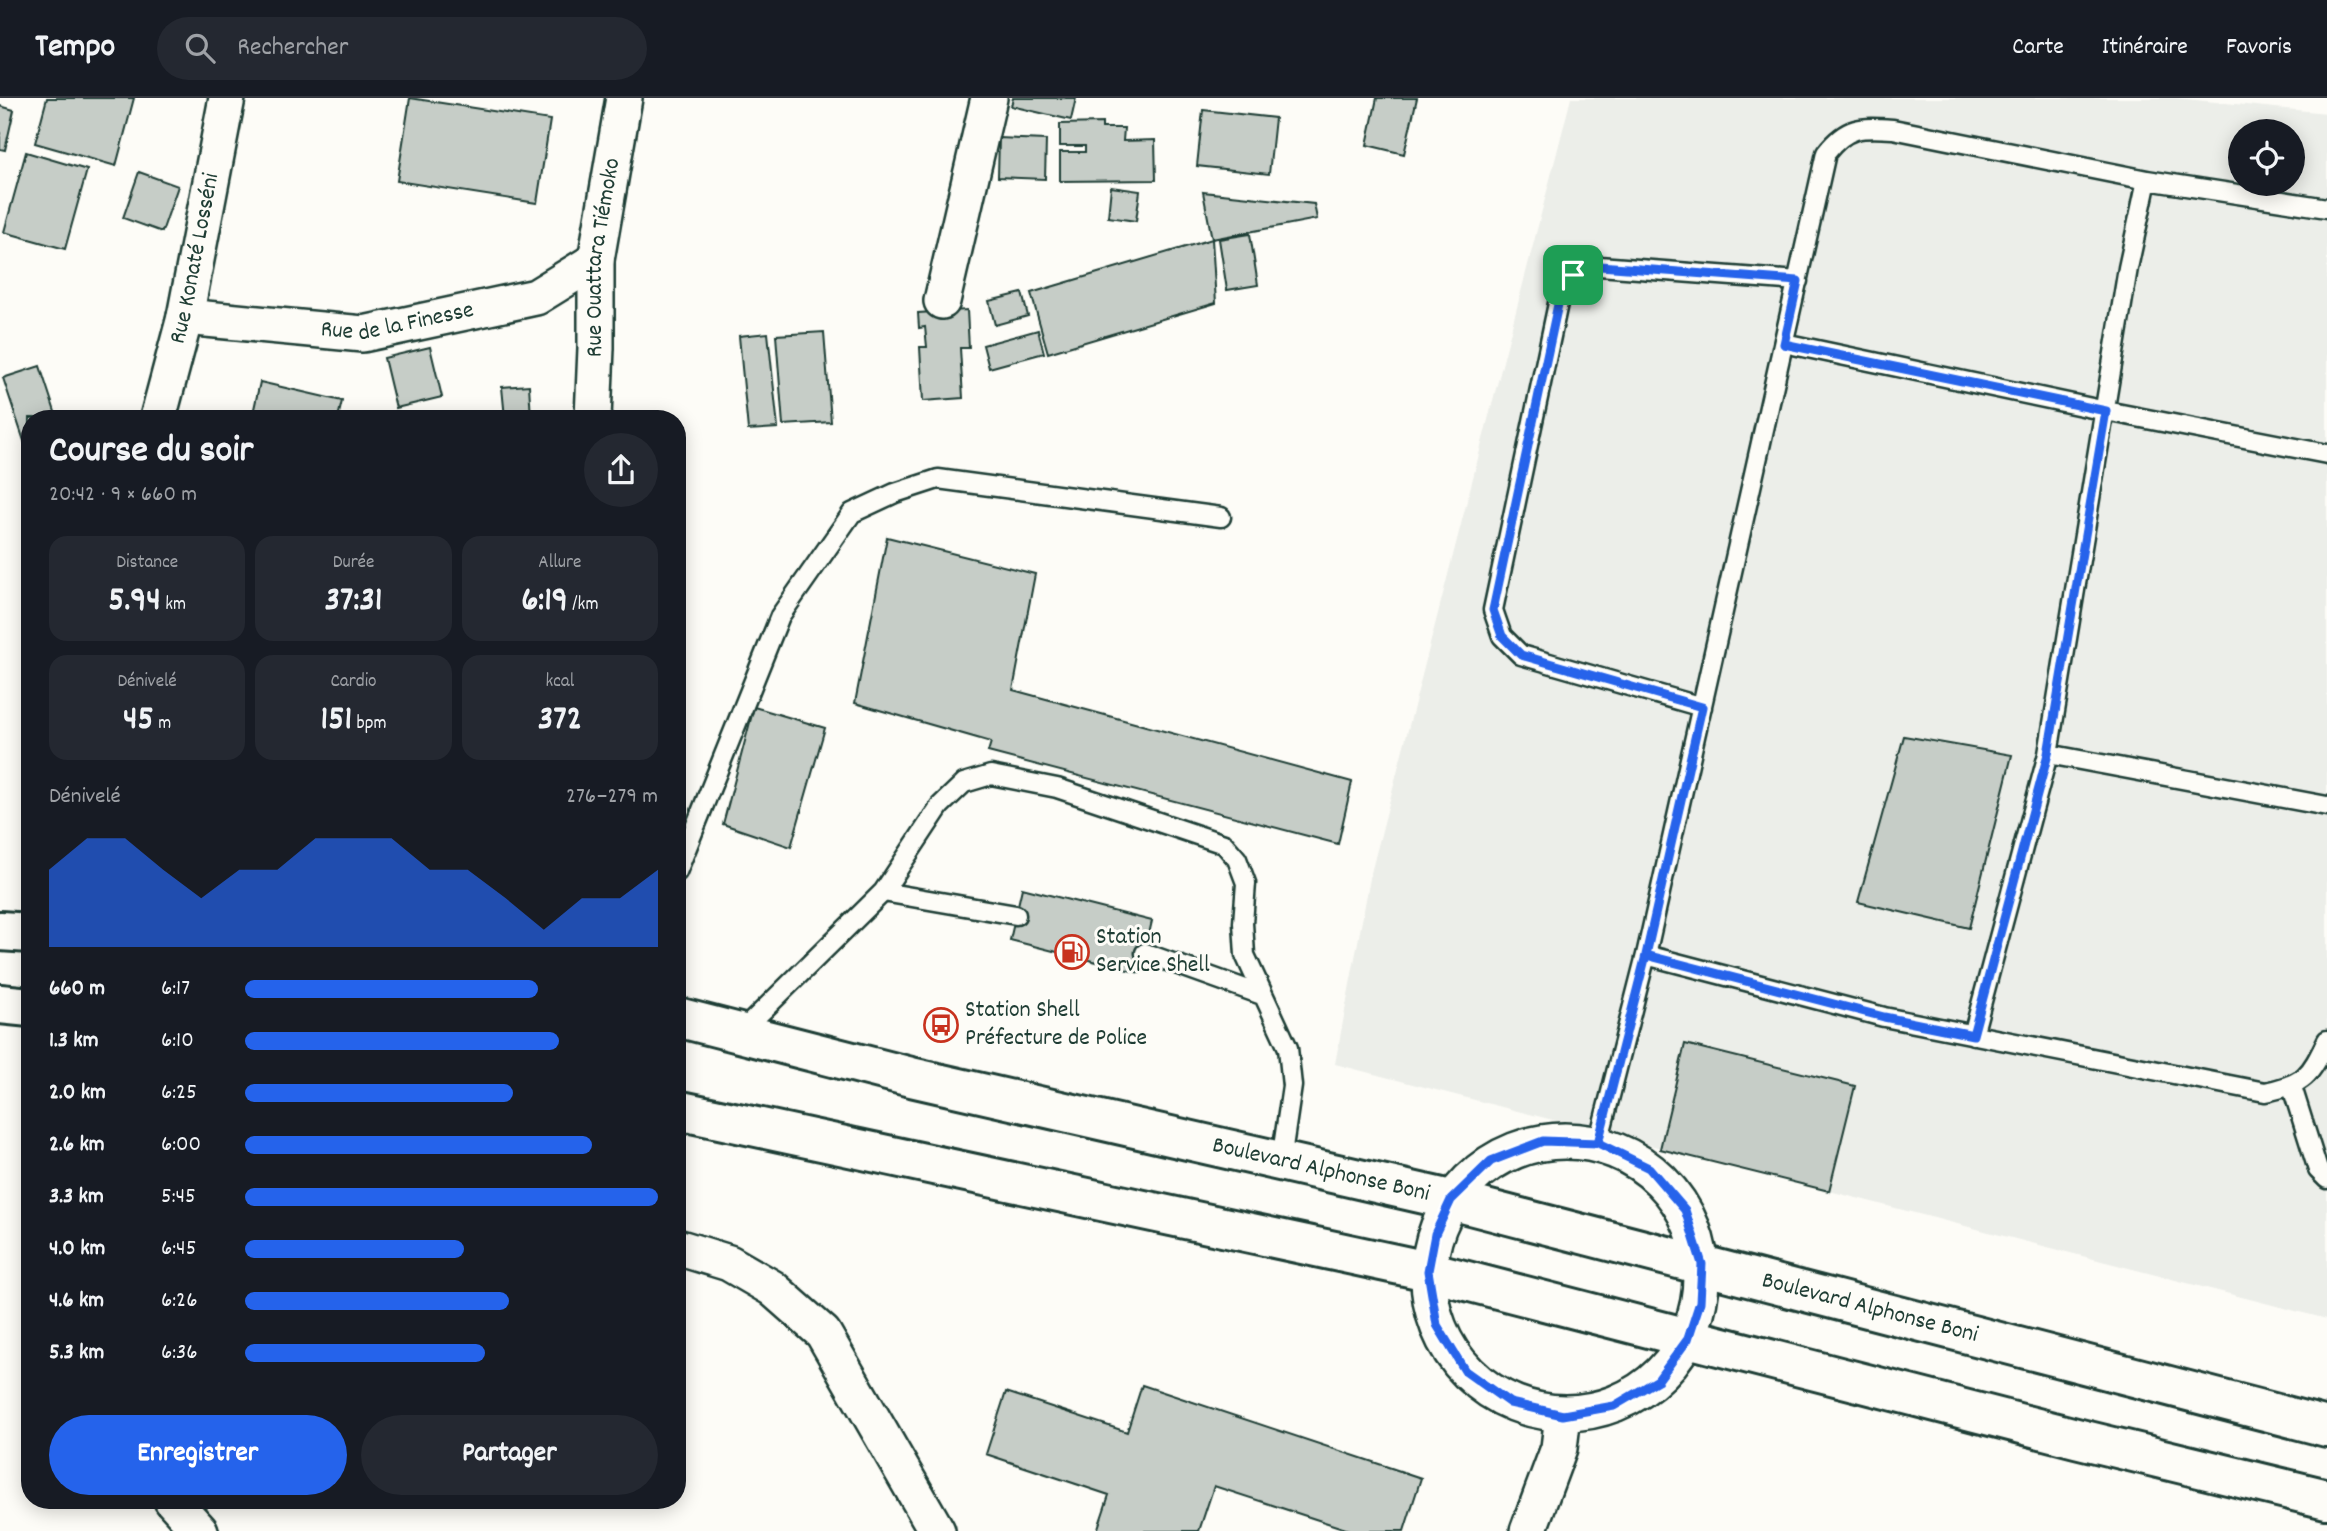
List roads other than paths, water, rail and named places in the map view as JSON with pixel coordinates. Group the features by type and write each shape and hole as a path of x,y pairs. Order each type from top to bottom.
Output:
{"main road":[{"path":"0,931 21,932"},
{"path":"0,1004 21,1006"},
{"name":"Boulevard Alphonse Boni","path":"686,1019 924,1080 1451,1200 2327,1427"},
{"path":"686,1112 1428,1271 2076,1438 2327,1499"}],"street":[{"name":"Rue Konaté Losséni","path":"160,410 185,317 227,98"},
{"name":"Rue Ouattara Tiémoko","path":"593,410 596,260 624,98"},
{"path":"942,301 989,98"},
{"name":"Rue de la Finesse","path":"185,317 363,334 536,297 596,260"},
{"path":"1543,1141 1598,1143 1649,1168 1685,1210 1702,1264 1700,1302 1688,1339 1658,1380 1614,1406 1563,1415 1510,1403 1465,1371 1437,1325 1428,1271 1435,1234 1451,1200 1491,1161 1543,1141"},
{"path":"686,1250 729,1263 772,1288 823,1333 937,1531"},
{"path":"1528,1531 1559,1448 1563,1415"},
{"path":"180,1509 200,1531"}],"lane":[{"path":"1598,1143 1646,955 1826,153 1845,133 1869,127 1893,129 2147,180 2327,208"},
{"path":"1973,1035 2048,754 2128,268 2147,180"},
{"path":"1702,707 1521,655 1502,636 1493,610 1560,295 1573,275 1600,266 1798,281"},
{"path":"1784,344 2327,454"},
{"path":"686,850 780,616 852,513 895,493 938,480 1221,517"},
{"path":"2048,754 2327,806"},
{"path":"739,1034 883,892 940,806 964,783 991,775 1057,788 1224,844 1237,859 1246,883 1242,923 1245,955 1288,1048 1292,1086 1281,1161"},
{"path":"883,892 1016,915"},
{"path":"1144,953 1262,995"},
{"path":"1646,955 1884,1017 2265,1092 2292,1087 2314,1067 2327,1040"},
{"path":"2292,1087 2318,1170 2327,1179"}],"place":[{"name":"Station Service Shell","path":"1072,952"},
{"name":"Station Shell Préfecture de Police","path":"941,1025"}]}
